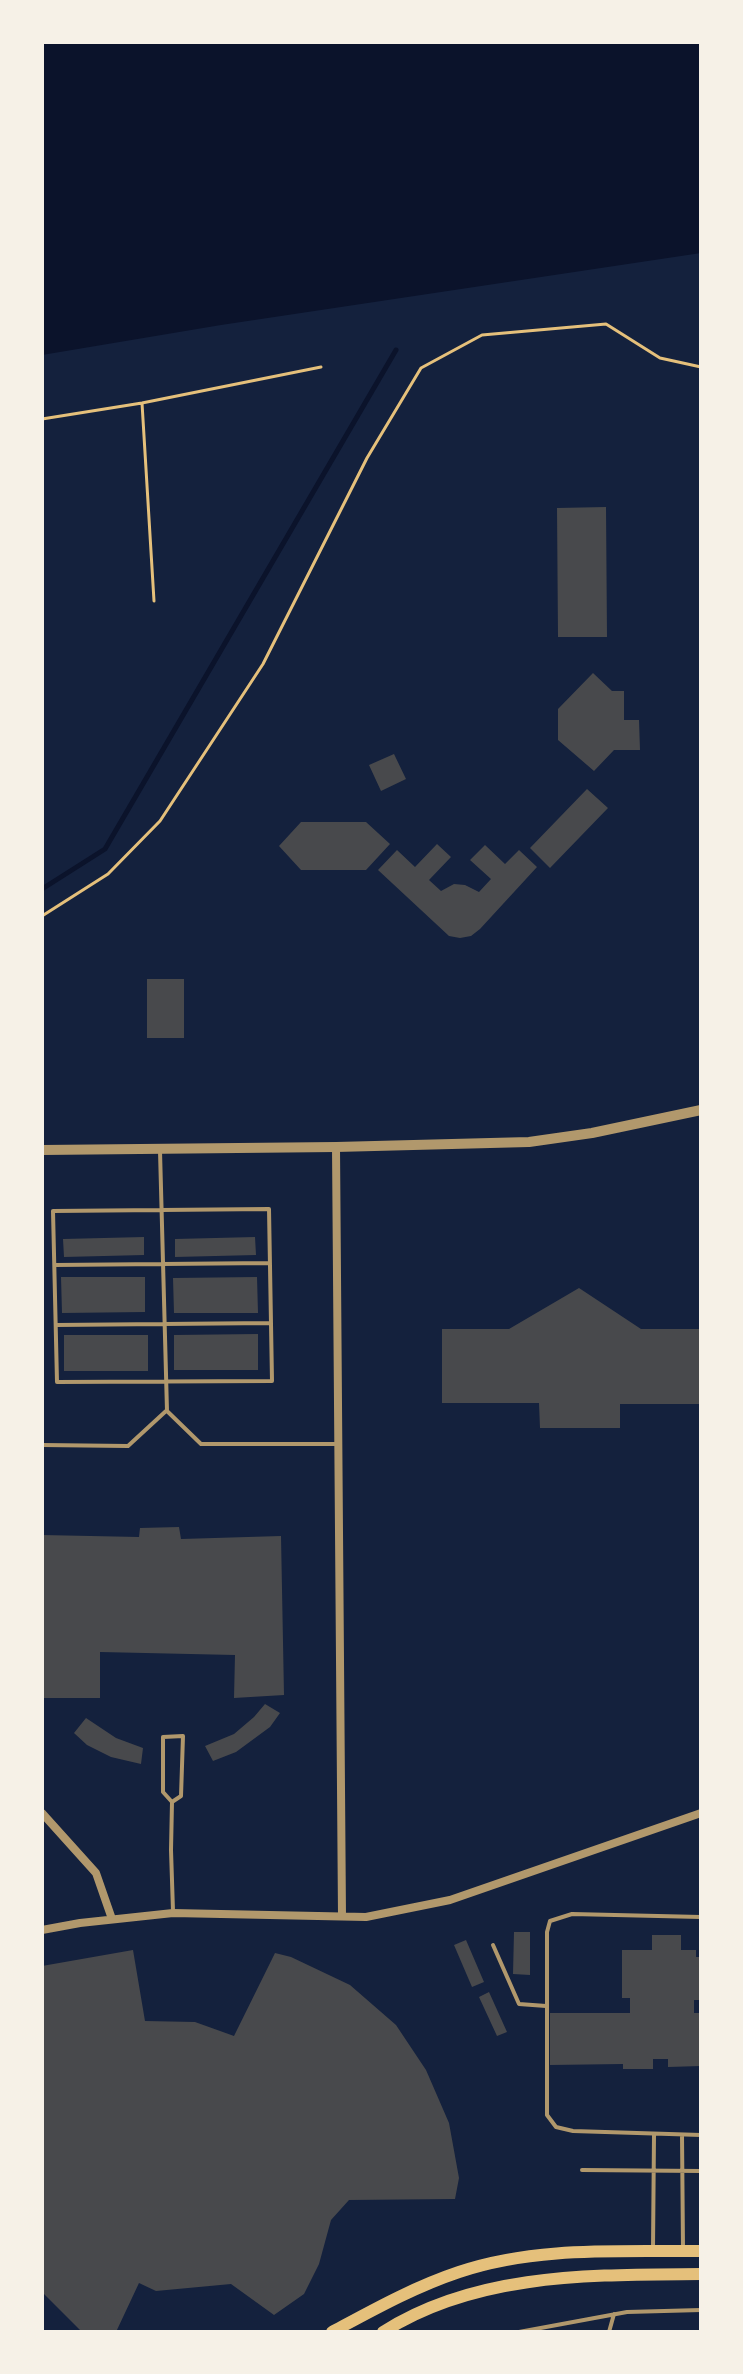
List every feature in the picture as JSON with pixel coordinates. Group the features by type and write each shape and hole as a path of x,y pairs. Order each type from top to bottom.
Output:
{"main road":[{"path":"332,2332 421,2286 502,2260 544,2254 701,2251"},
{"path":"383,2332 429,2309 506,2285 586,2276 701,2274"}],"street":[{"path":"42,1150 529,1142 592,1133 701,1110"},
{"path":"336,1147 342,1916"},
{"path":"42,1813 96,1873 112,1919"},
{"path":"42,1930 173,1913 366,1917 450,1900 701,1813"}],"lane":[{"path":"160,1149 167,1411 201,1444 338,1444"},
{"path":"269,1209 272,1381 57,1382 53,1211 161,1210 269,1209"},
{"path":"55,1265 270,1263"},
{"path":"56,1325 271,1323"},
{"path":"42,1445 128,1446 167,1411"},
{"path":"172,1802 181,1796 183,1736 163,1737 163,1792 172,1802 173,1913"},
{"path":"701,1917 572,1914 550,1921 547,1932 546,2006 547,2115 556,2127 573,2131 701,2135"},
{"path":"493,1945 519,2004 546,2006"},
{"path":"653,2251 654,2135"},
{"path":"682,2135 683,2251"},
{"path":"582,2170 701,2171"},
{"path":"519,2332 614,2314 701,2310"},
{"path":"609,2332 614,2314"},
{"path":"568,2332 571,2322"}],"path":[{"path":"42,916 108,874 160,821 263,664 367,458 421,368 482,335 606,324 660,358 701,367"},
{"path":"42,419 142,403 321,367"},
{"path":"142,403 154,601"}],"water":[{"path":"42,42 701,42 701,253 42,355"}],"building":[{"path":"606,507 607,637 558,637 557,508"},
{"path":"593,673 612,691 624,691 624,720 639,720 640,750 614,750 594,771 558,740 558,709"},
{"path":"394,754 406,779 381,791 369,765"},
{"path":"587,789 608,808 550,868 530,848"},
{"path":"301,822 366,822 390,844 366,870 301,870 279,846"},
{"path":"437,844 451,857 429,880 441,891 454,884 465,885 479,892 491,879 470,860 485,845 505,864 519,850 537,867 480,929 471,936 449,936 378,870 397,850 415,867"},
{"path":"147,979 184,979 184,1038 147,1038"},
{"path":"144,1237 144,1255 64,1257 63,1239"},
{"path":"255,1237 256,1255 175,1257 175,1239"},
{"path":"61,1277 145,1277 145,1312 62,1313"},
{"path":"257,1277 258,1313 174,1313 173,1278"},
{"path":"579,1288 641,1329 701,1329 701,1404 620,1404 620,1428 540,1428 539,1403 442,1403 442,1329 509,1329"},
{"path":"258,1334 258,1370 174,1370 174,1335"},
{"path":"64,1335 148,1335 148,1371 64,1371"},
{"path":"179,1527 181,1539 281,1536 284,1695 234,1698 235,1655 100,1652 100,1698 42,1698 42,1535 139,1537 140,1528"},
{"path":"265,1704 280,1713 270,1727 236,1752 213,1761 205,1746 234,1734"},
{"path":"86,1718 116,1738 143,1748 141,1764 111,1757 87,1745 74,1733"},
{"path":"514,1932 530,1932 530,1975 513,1974"},
{"path":"652,1935 681,1935 681,1950 696,1950 696,1957 701,1957 701,2000 694,2000 694,2013 701,2013 701,2066 668,2067 668,2059 653,2059 653,2069 623,2069 623,2064 550,2065 550,2013 630,2013 630,1998 622,1998 622,1950 652,1950"},
{"path":"466,1940 484,1982 472,1987 454,1945"},
{"path":"133,1950 145,2021 195,2022 234,2036 275,1953 291,1957 350,1985 396,2025 426,2070 449,2123 459,2178 455,2199 349,2200 331,2220 319,2264 304,2294 274,2315 231,2284 156,2291 139,2283 116,2332 82,2332 42,2292 42,1966"},
{"path":"489,1992 507,2032 497,2036 479,1997"}],"waterway":[{"path":"42,889 105,849 396,350"}]}
